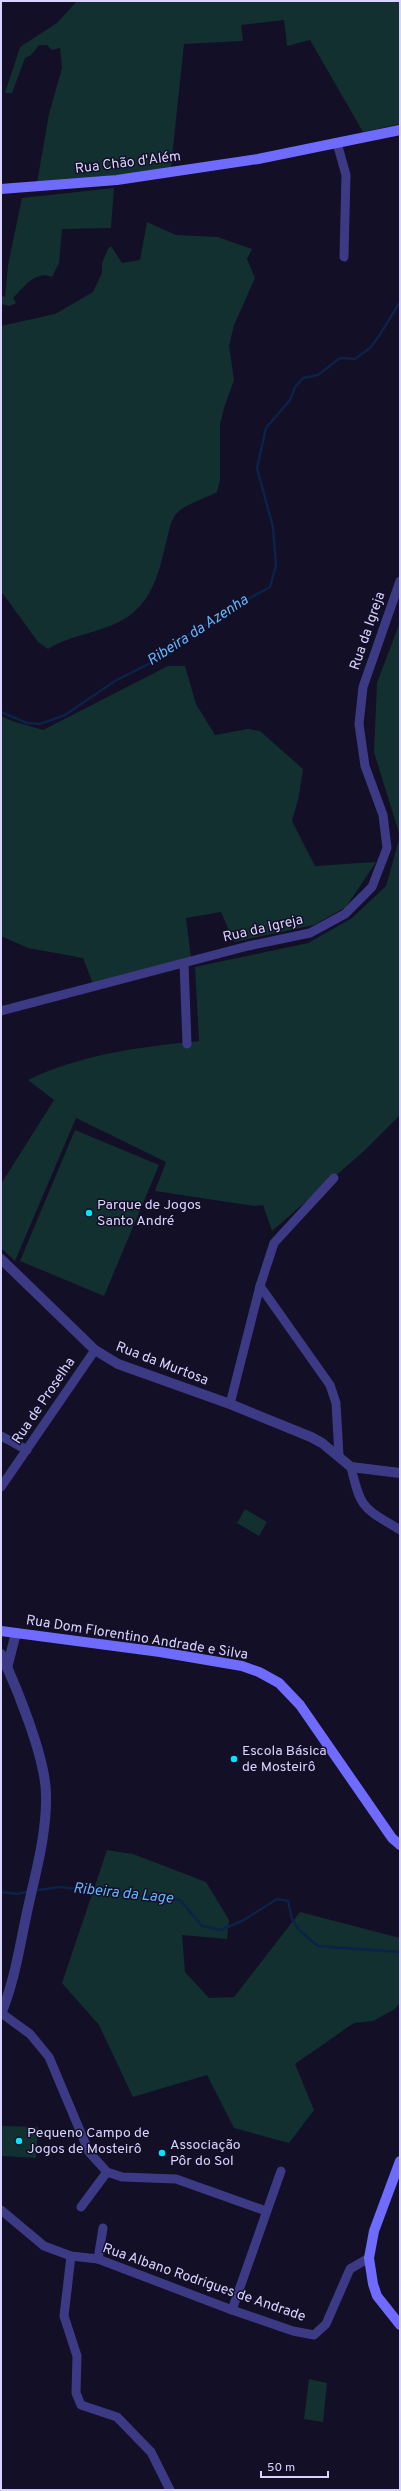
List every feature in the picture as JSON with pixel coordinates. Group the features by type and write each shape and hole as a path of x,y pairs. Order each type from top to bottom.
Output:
{"main road":[{"name":"Rua Chão d'Além","path":"1,189 117,180 258,159 400,130"},
{"name":"Rua Dom Florentino Andrade e Silva","path":"1,1631 242,1666 272,1679 290,1693 300,1705 392,1838 400,1845"},
{"path":"400,2162 374,2231 369,2258 371,2277 377,2296 400,2325"}],"street":[{"path":"337,143 346,175 344,257"},
{"name":"Rua da Igreja","path":"1,1011 184,963 310,933 345,914 372,887 387,848 383,815 365,766 359,724 363,687 400,581"},
{"path":"184,963 187,1044"},
{"path":"230,1404 260,1286 274,1243 334,1178"},
{"name":"Rua da Murtosa","path":"1,1259 95,1350 118,1364 230,1404 311,1437 339,1456 351,1467"},
{"path":"260,1286 330,1385 336,1403 339,1456"},
{"name":"Rua de Proselha","path":"1,1487 28,1450 95,1350"},
{"path":"1,1436 28,1450"},
{"path":"400,1473 351,1467 358,1496 365,1508 400,1530"},
{"path":"8,1668 16,1633"},
{"path":"1,1654 8,1668 39,1756 46,1794 46,1818 38,1859 10,1992 1,2014 41,2045 49,2057 89,2152 107,2172 122,2177 176,2179 266,2211"},
{"path":"232,2310 281,2171"},
{"path":"81,2207 107,2172"},
{"name":"Rua Albano Rodrigues de Andrade","path":"1,2210 44,2246 72,2256 98,2258 232,2310 293,2331 314,2335 326,2324 350,2269 369,2258"},
{"path":"98,2258 103,2228"},
{"path":"72,2256 67,2275 64,2316 77,2356 76,2393 81,2405 118,2416 151,2452 170,2490"}],"green space":[{"path":"77,1 400,1 400,124 363,132 310,40 287,46 284,20 241,25 243,41 184,44 171,167 137,173 37,183 49,114 62,68 60,48 52,50 47,45 39,45 31,55 25,58 12,93 5,93 20,47 57,23"},
{"path":"114,188 111,228 62,229 59,263 52,277 46,275 35,278 25,285 13,298 16,303 10,306 1,304 1,296 5,297 8,265 22,198"},
{"path":"147,222 176,235 218,237 252,249 247,259 255,278 234,325 229,346 234,380 224,408 220,425 220,480 217,492 186,506 173,518 154,585 138,608 118,622 59,643 48,649 38,642 1,591 1,326 55,314 93,292 102,273 102,263 108,249 111,246 122,263 140,260"},
{"path":"400,622 400,836 374,752 377,683"},
{"path":"168,666 185,666 196,704 215,735 248,729 260,731 303,769 299,796 292,821 315,866 376,862 346,907 314,925 234,942 221,912 186,918 191,958 93,984 83,958 28,948 1,936 1,716 12,721 43,730"},
{"path":"400,836 400,1115 364,1151 272,1231 263,1205 254,1206 155,1191 166,1162 76,1118 15,1261 1,1248 1,1184 54,1100 28,1080 48,1071 90,1058 133,1049 199,1041 195,967 308,943 352,918 386,886"},
{"name":"Parque de Jogos Santo André","path":"75,1130 159,1165 104,1296 20,1261"},
{"path":"245,1509 267,1522 259,1536 237,1523"},
{"path":"107,1850 133,1854 206,1882 229,1920 227,1939 182,1935 185,1972 209,1998 234,1997 300,1912 400,1938 400,2003 395,2009 373,2021 354,2023 295,2064 314,2110 289,2143 234,2128 207,2075 133,2097 99,2025 62,1983"},
{"name":"Pequeno Campo de Jogos de Mosteirô","path":"1,2126 38,2127 36,2158 1,2156"},
{"path":"309,2379 327,2383 323,2422 304,2419"}],"waterway":[{"name":"Ribeira da Azenha","path":"1,712 27,723 40,724 65,715 115,681 164,656 177,641 205,625 221,620 248,599 270,587 276,565 273,527 257,468 266,428 290,400 295,387 303,378 318,375 340,358 355,359 370,348 400,302"},
{"name":"Ribeira da Lage","path":"39,1890 59,1887 180,1900 202,1926 221,1930 244,1920 277,1899 288,1901 292,1919 299,1930 318,1946 400,1952"},
{"name":"Ribeira da Lage","path":"1,1892 17,1894 27,1892"}],"place":[{"name":"Parque de Jogos Santo André","path":"89,1213"},
{"name":"Escola Básica de Mosteirô","path":"234,1759"},
{"name":"Pequeno Campo de Jogos de Mosteirô","path":"19,2141"},
{"name":"Associação Pôr do Sol","path":"162,2153"}]}
